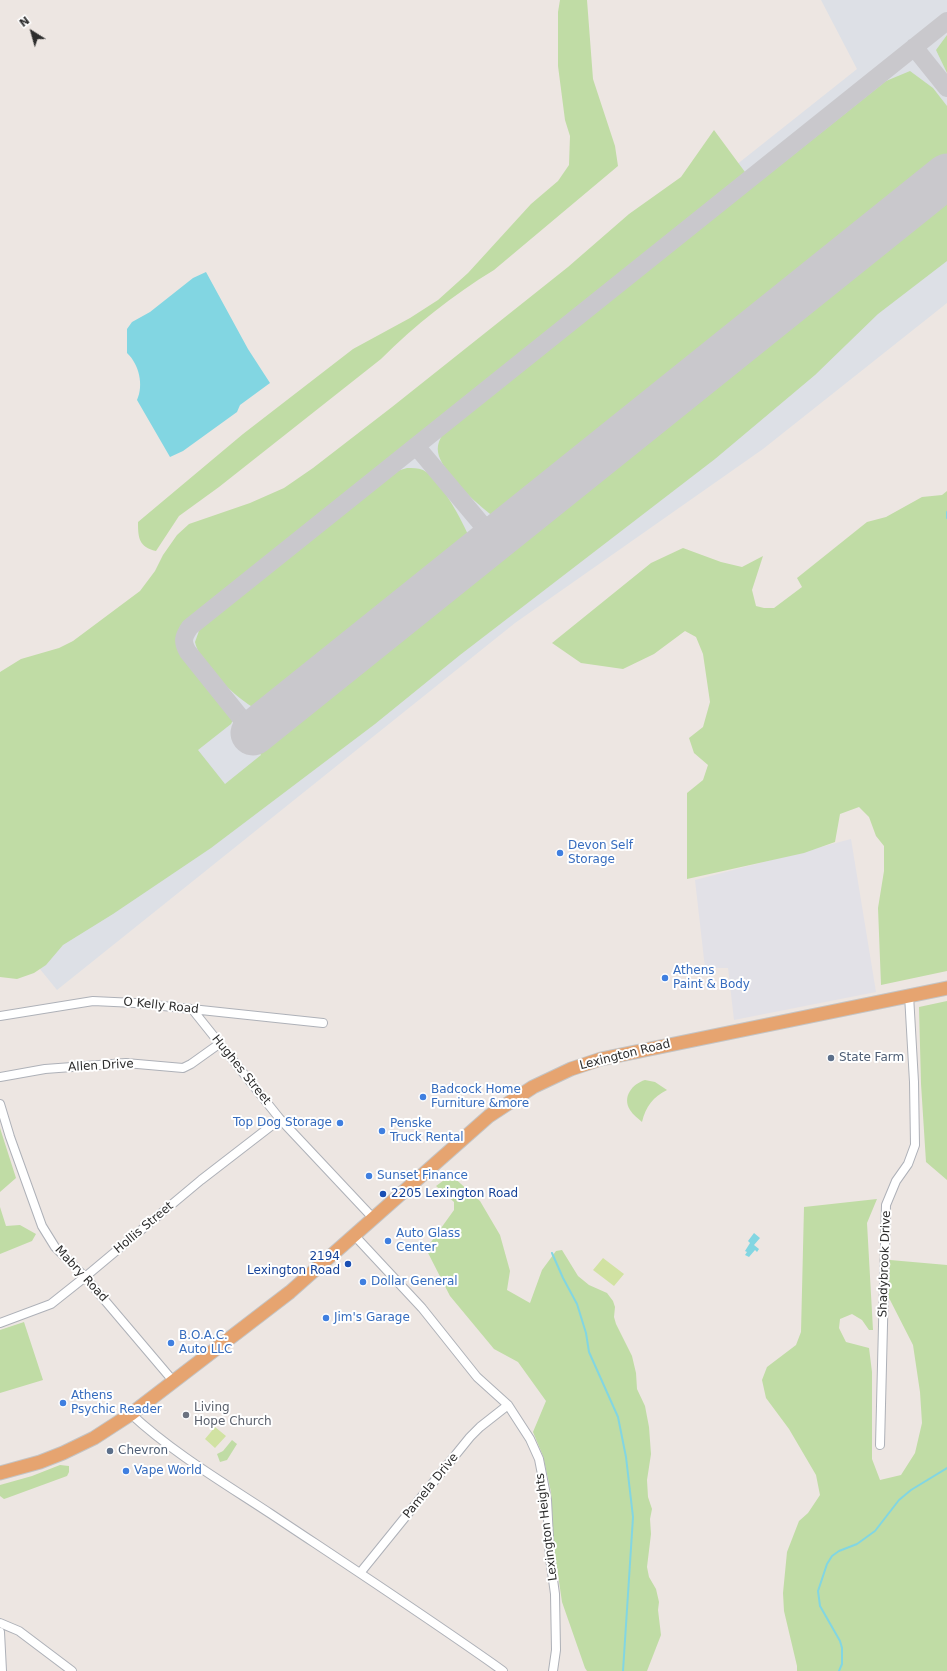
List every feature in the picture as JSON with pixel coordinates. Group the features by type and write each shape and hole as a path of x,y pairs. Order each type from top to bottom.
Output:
{"highway":[{"name":"Lexington Road","path":"0,1473 40,1462 63,1453 94,1438 131,1414 290,1292 489,1116 533,1087 571,1068 601,1059 653,1047 947,988"}],"street":[{"name":"Shadybrook Drive","path":"880,1445 886,1205 896,1181 908,1164 915,1145 914,1082 909,995"},
{"name":"O Kelly Road","path":"0,1016 93,1001 135,1003 323,1023"},
{"name":"Hughes Street","path":"192,1009 280,1119 373,1218"},
{"name":"Allen Drive","path":"0,1077 45,1069 126,1063 183,1068 219,1044"},
{"name":"Mabry Road","path":"0,1104 10,1137 42,1226 55,1247 85,1277 174,1382"},
{"name":"Hollis Street","path":"0,1324 47,1306 85,1277 194,1185 280,1119"},
{"name":"Lexington Heights","path":"354,1235 422,1308 477,1377 508,1405 530,1439 539,1459 547,1500 550,1558 555,1594 556,1622 553,1671"},
{"name":"Pamela Drive","path":"360,1573 470,1437 480,1427 508,1405"},
{"path":"131,1414 152,1433 197,1466 360,1573 503,1671"},
{"path":"0,1623 19,1631 72,1671"},
{"path":"0,1632 2,1671"}],"shaded area":[{"path":"821,0 947,0 947,303 763,449 515,623 57,990 0,920 137,649 235,563 857,69"},
{"path":"851,839 876,992 734,1020 728,968 705,968 695,880"}],"green space":[{"path":"560,0 587,0 593,79 615,146 618,166 494,270 435,311 407,334 381,359 219,487 179,516 156,551 146,547 139,537 138,522 243,434 353,349 410,318 438,300 468,273 531,204 558,181 569,165 570,136 565,120 558,66 558,12"},
{"path":"947,35 947,73 936,50"},
{"path":"910,71 933,88 947,106 947,158 500,516 494,517 461,488 446,469 438,452 439,441 445,432 886,81"},
{"path":"714,130 745,172 183,622 176,637 179,653 233,720 231,724 198,750 225,784 261,755 258,750 947,198 947,261 878,314 815,375 715,459 460,655 375,724 211,848 113,914 63,945 46,965 34,973 17,979 0,977 0,672 21,659 59,648 73,641 140,591 155,571 163,555 177,535 189,524 250,503 284,488 313,468 568,267 629,214 681,177"},
{"path":"407,468 417,468 423,470 437,482 457,512 470,539 257,709 249,705 230,690 203,660 195,642 200,628 397,471"},
{"path":"947,491 947,971 881,985 878,908 884,871 884,846 876,836 869,817 859,807 840,814 835,842 804,853 687,879 687,793 703,780 708,765 694,753 689,738 703,727 710,702 703,654 696,637 685,631 654,654 623,669 581,663 552,643 651,563 683,548 721,562 742,567 763,556 752,590 756,606 774,608 802,587 797,578 867,522 886,517 922,497 942,495"},
{"path":"947,1001 947,1180 926,1162 921,1084 919,1007"},
{"path":"645,1080 655,1082 667,1090 654,1099 648,1107 642,1122 631,1112 627,1100 632,1088"},
{"path":"0,1128 16,1178 0,1192"},
{"path":"451,1175 480,1201 500,1235 510,1271 507,1290 530,1303 542,1270 556,1251 562,1250 578,1276 589,1285 607,1293 613,1301 615,1307 614,1317 616,1324 632,1356 636,1373 637,1389 645,1406 649,1427 651,1454 647,1480 648,1497 652,1509 647,1567 649,1577 656,1589 659,1602 658,1610 661,1635 647,1671 587,1671 585,1668 562,1602 554,1547 551,1492 543,1456 533,1432 546,1401 518,1362 494,1349 450,1296 426,1249 454,1210 454,1202 436,1186"},
{"path":"877,1199 867,1223 873,1330 869,1330 862,1320 852,1314 840,1319 839,1328 846,1342 869,1348 872,1372 872,1459 880,1480 901,1475 915,1453 922,1423 920,1392 913,1345 888,1296 890,1260 947,1265 947,1671 797,1671 784,1611 783,1593 787,1552 799,1521 808,1513 820,1495 816,1475 789,1429 766,1398 762,1380 767,1367 796,1345 801,1332 804,1207"},
{"path":"0,1207 6,1226 20,1225 36,1234 32,1241 0,1254"},
{"path":"603,1258 624,1274 614,1286 593,1270"},
{"path":"24,1322 43,1380 0,1393 0,1330"},
{"path":"215,1427 226,1436 215,1448 205,1439"},
{"path":"232,1440 237,1444 227,1460 220,1462 217,1454 223,1451"},
{"path":"60,1465 69,1466 67,1476 4,1499 0,1496 0,1485 32,1476"}],"water":[{"path":"206,272 248,349 270,383 240,405 237,412 183,451 170,457 137,400 140,381 135,363 127,353 127,329 132,322 150,312 193,278"},
{"path":"754,1233 760,1238 754,1245 759,1249 757,1252 755,1250 749,1257 745,1255 747,1252 745,1251 750,1243 748,1241"}],"waterway":[{"path":"947,512 947,518"},
{"path":"552,1253 577,1304 586,1333 589,1352 618,1417 626,1457 633,1517 623,1671"},
{"path":"839,1671 842,1664 842,1648 840,1641 820,1606 818,1591 827,1564 832,1556 839,1551 857,1544 875,1531 899,1500 911,1490 947,1468"}],"taxiway":[{"path":"253,733 188,652 184,640 190,627 947,21"},
{"path":"914,47 947,88"},
{"path":"416,446 495,540"}],"runway":[{"path":"253,733 947,176"}],"place":[{"name":"Devon Self Storage","path":"560,853"},
{"name":"Athens Paint & Body","path":"665,978"},
{"name":"State Farm","path":"831,1058"},
{"name":"Badcock Home Furniture &more","path":"423,1097"},
{"name":"Top Dog Storage","path":"340,1123"},
{"name":"Penske Truck Rental","path":"382,1131"},
{"name":"Sunset Finance","path":"369,1176"},
{"name":"2205 Lexington Road","path":"383,1194"},
{"name":"Auto Glass Center","path":"388,1241"},
{"name":"2194 Lexington Road","path":"348,1264"},
{"name":"Dollar General","path":"363,1282"},
{"name":"Jim's Garage","path":"326,1318"},
{"name":"B.O.A.C. Auto LLC","path":"171,1343"},
{"name":"Athens Psychic Reader","path":"63,1403"},
{"name":"Living Hope Church","path":"186,1415"},
{"name":"Chevron","path":"110,1451"},
{"name":"Vape World","path":"126,1471"}]}
